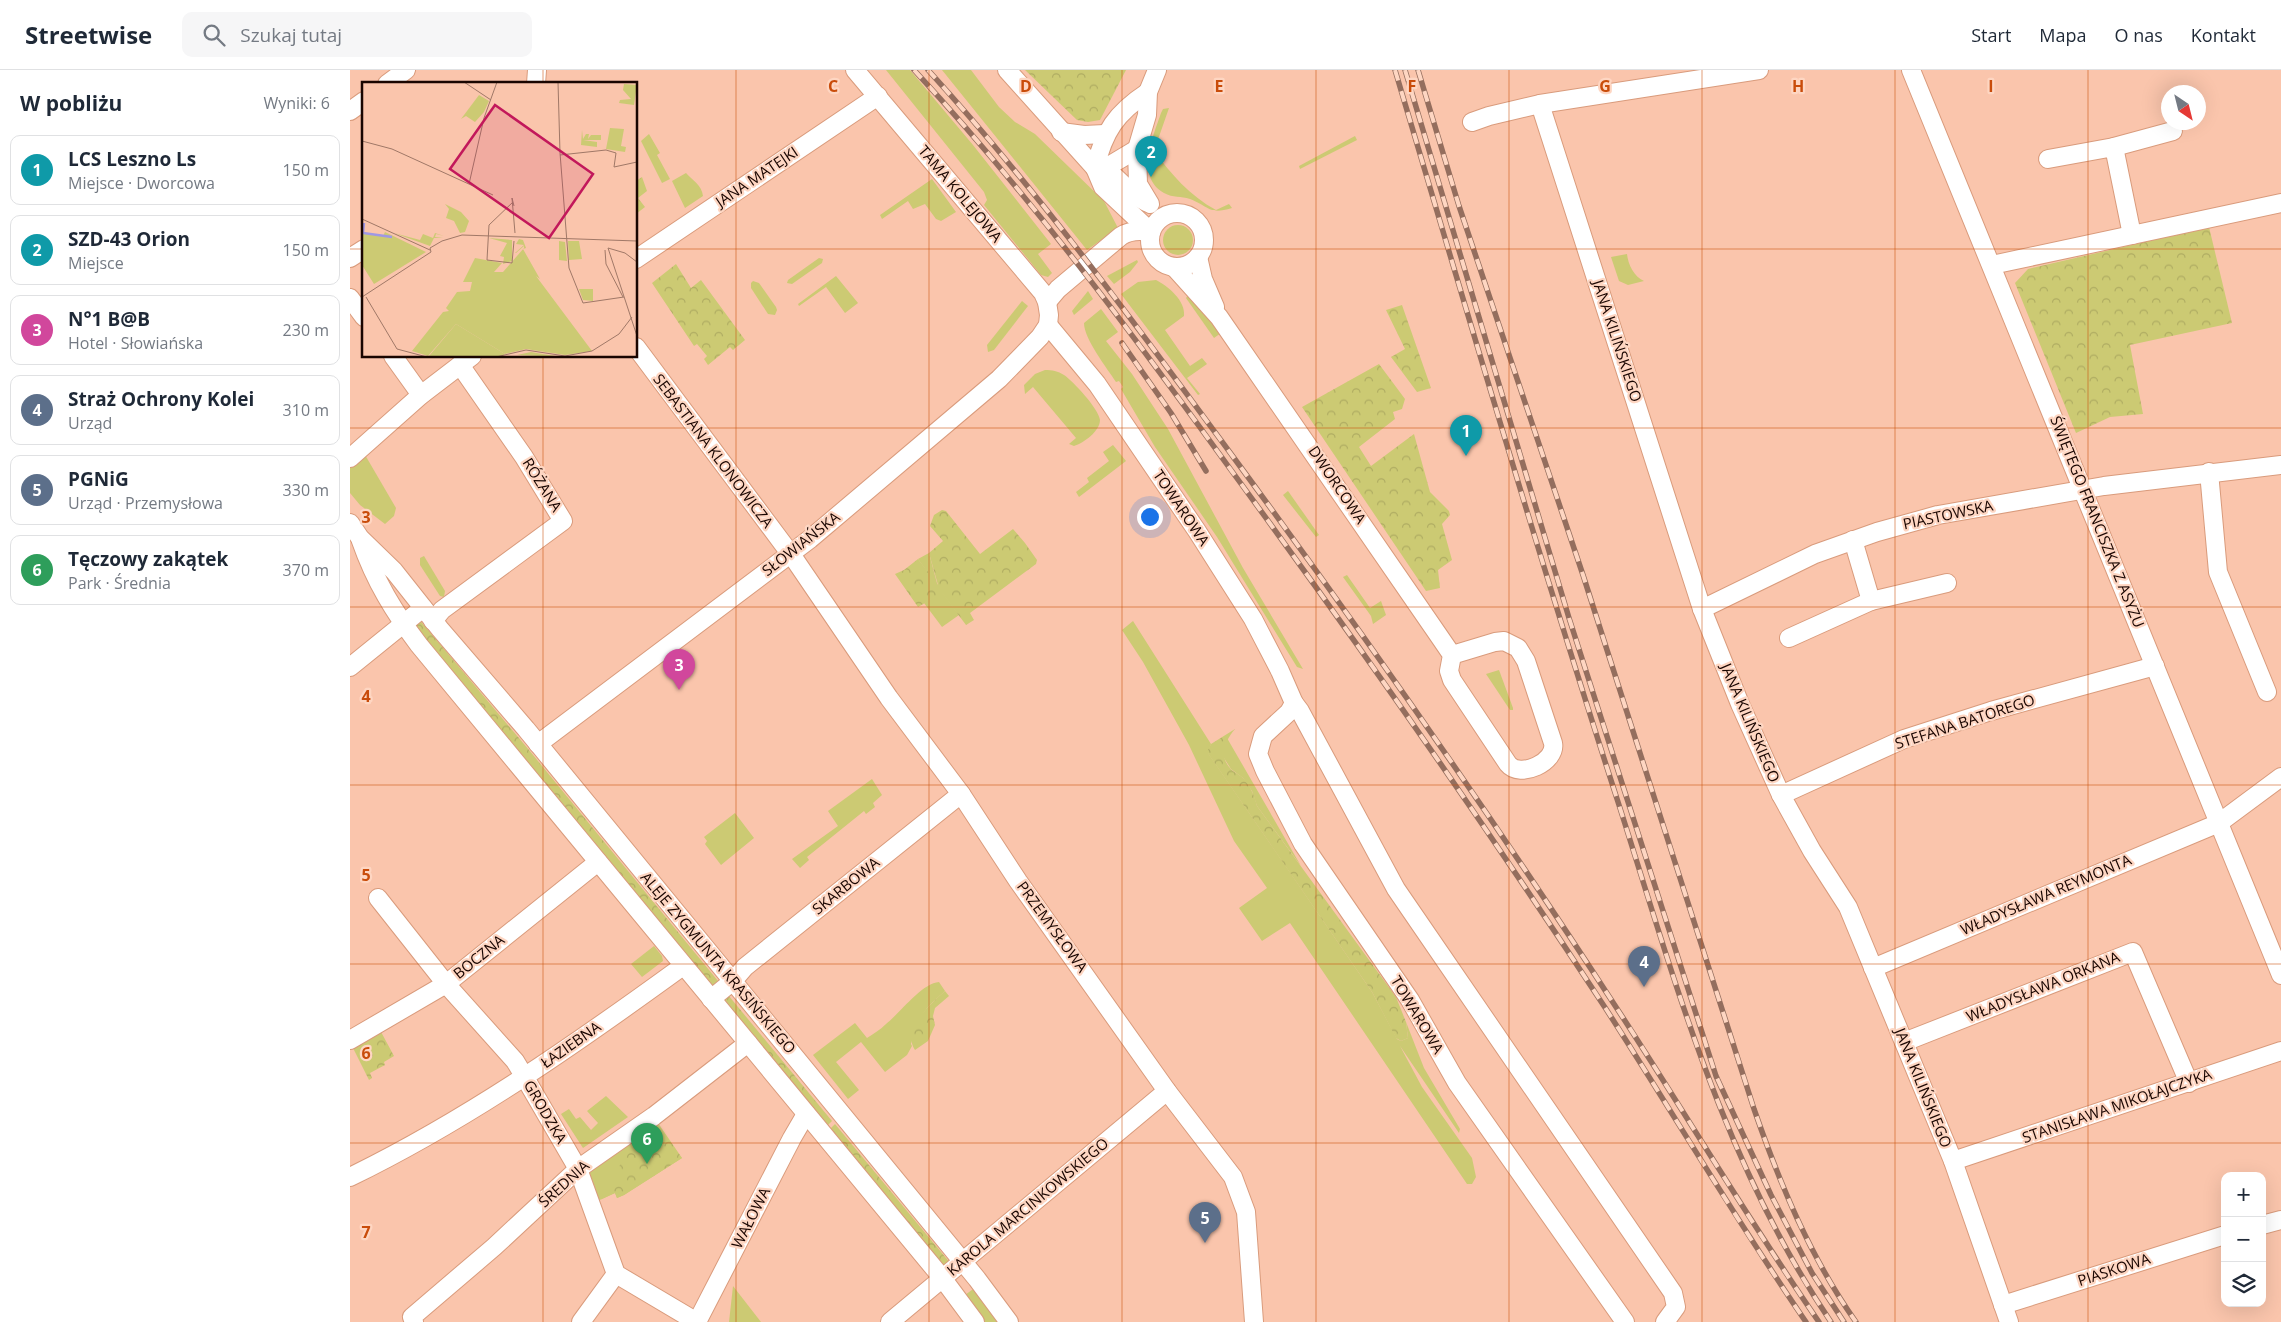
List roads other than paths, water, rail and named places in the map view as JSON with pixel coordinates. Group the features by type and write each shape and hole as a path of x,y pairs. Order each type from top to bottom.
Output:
{"street":[{"path":"390,82 406,70"},
{"name":"TAMA KOLEJOWA","path":"856,70 1036,285 1047,302"},
{"path":"1007,70 1095,168 1103,187 1151,232"},
{"path":"1150,204 1138,184 1138,149 1147,115 1148,92 1157,70"},
{"path":"1472,122 1540,104 1759,70"},
{"name":"ŚWIĘTEGO FRANCISZKA Z ASYŻU","path":"1911,70 2281,975"},
{"path":"1095,168 1105,134 1127,106 1148,92"},
{"name":"JANA MATEJKI","path":"638,258 878,96"},
{"path":"350,111 362,102"},
{"name":"JANA KILIŃSKIEGO","path":"1540,104 1702,608 1740,704 1781,795 1812,851 1848,907 1953,1161 2006,1314"},
{"path":"1061,132 1084,135 1105,134"},
{"path":"2048,159 2114,147 2172,132"},
{"path":"2114,147 2132,235"},
{"path":"1095,168 1112,164 1138,149"},
{"path":"1095,168 1113,175 1134,195 1159,210 1189,216 1201,226 1204,242 1198,257 1182,267 1174,267 1164,264 1153,252 1142,246 1116,240"},
{"path":"1992,265 2281,202"},
{"path":"1153,252 1150,243 1151,232 1159,220 1172,214"},
{"path":"1048,326 1047,302 1058,289 1126,232 1140,230 1151,232"},
{"path":"350,258 362,250"},
{"name":"DWORCOWA","path":"1198,257 1203,279 1220,317"},
{"name":"DWORCOWA","path":"1174,267 1220,317 1452,655"},
{"path":"350,298 362,314"},
{"name":"SŁOWIAŃSKA","path":"538,744 790,554 999,379 1040,337 1048,326"},
{"name":"TOWAROWA","path":"1048,326 1106,398 1236,591 1268,646 1294,703 1396,889 1673,1293 1676,1307 1665,1322"},
{"name":"SEBASTIANA KLONOWICZA","path":"638,350 790,554"},
{"path":"394,358 421,395"},
{"path":"350,458 421,395 466,361"},
{"name":"RÓŻANA","path":"428,614 447,606 563,521 466,361"},
{"name":"PIASTOWSKA","path":"1702,608 1815,554 1853,540 1938,515 2083,490 2209,472 2281,465"},
{"path":"2209,472 2218,572 2267,692"},
{"name":"ALEJE ZYGMUNTA KRASIŃSKIEGO","path":"350,523 360,538 394,571 734,981 1010,1322"},
{"name":"ALEJE ZYGMUNTA KRASIŃSKIEGO","path":"360,538 374,576 404,625 683,966 943,1279 975,1322"},
{"path":"1853,540 1871,601"},
{"name":"PRZEMYSŁOWA","path":"790,554 903,719 961,794 1018,881 1166,1091 1234,1179 1246,1212 1254,1322"},
{"path":"1789,638 1871,601 1947,583"},
{"path":"350,667 404,625 428,614"},
{"path":"1495,642 1504,642 1518,648 1526,661 1553,743 1553,752 1548,759 1524,771 1511,768 1452,680 1450,671 1452,655 1495,642"},
{"name":"STEFANA BATOREGO","path":"1781,795 1904,739 1991,711 2155,666"},
{"name":"TOWAROWA","path":"1294,703 1289,712 1263,736 1259,744 1258,754 1303,844 1410,1000 1458,1083 1625,1322"},
{"name":"WŁADYSŁAWA REYMONTA","path":"1873,968 2219,823 2281,777"},
{"name":"SKARBOWA","path":"711,998 734,981 745,967 961,794"},
{"name":"BOCZNA","path":"350,1040 446,984 598,862"},
{"name":"GRODZKA","path":"378,898 446,984 515,1061 578,1169 616,1274"},
{"name":"WŁADYSŁAWA ORKANA","path":"1904,1042 2132,952 2189,1082"},
{"name":"ŁAZIEBNA","path":"350,1177 467,1113 683,966"},
{"name":"ŚREDNIA","path":"413,1319 578,1169 654,1116 748,1043"},
{"name":"STANISŁAWA MIKOŁAJCZYKA","path":"1953,1161 2281,1051"},
{"name":"KAROLA MARCINKOWSKIEGO","path":"890,1322 1166,1091"},
{"name":"WAŁOWA","path":"697,1322 806,1114"},
{"path":"825,1137 846,1119"},
{"path":"2266,1224 2281,1220"},
{"name":"PIASKOWA","path":"2006,1314 2221,1235"},
{"path":"581,1322 616,1274 697,1322"}],"railway":[{"path":"914,70 957,117 1078,265 1156,367 1327,603 1469,804 1561,941 1806,1322"},
{"path":"928,70 1009,163 1086,260 1332,592 1475,796 1568,934 1766,1243 1819,1322"},
{"path":"1395,70 1533,530 1683,1006 1732,1136 1761,1200 1794,1262 1831,1322"},
{"path":"1405,70 1569,618 1716,1076 1771,1195 1812,1273 1844,1322"},
{"path":"1418,70 1459,206 1583,575 1754,1109 1774,1165 1810,1246 1839,1297 1856,1322"},
{"path":"1122,343 1171,413 1206,471"}],"place":[{"name":"SZD-43 Orion","path":"1151,177"},
{"name":"LCS Leszno Ls","path":"1466,456"},
{"name":"N°1 B@B","path":"679,690"},
{"name":"Straż Ochrony Kolei","path":"1644,987"},
{"name":"Tęczowy zakątek","path":"647,1164"},
{"name":"PGNiG","path":"1205,1243"}]}
